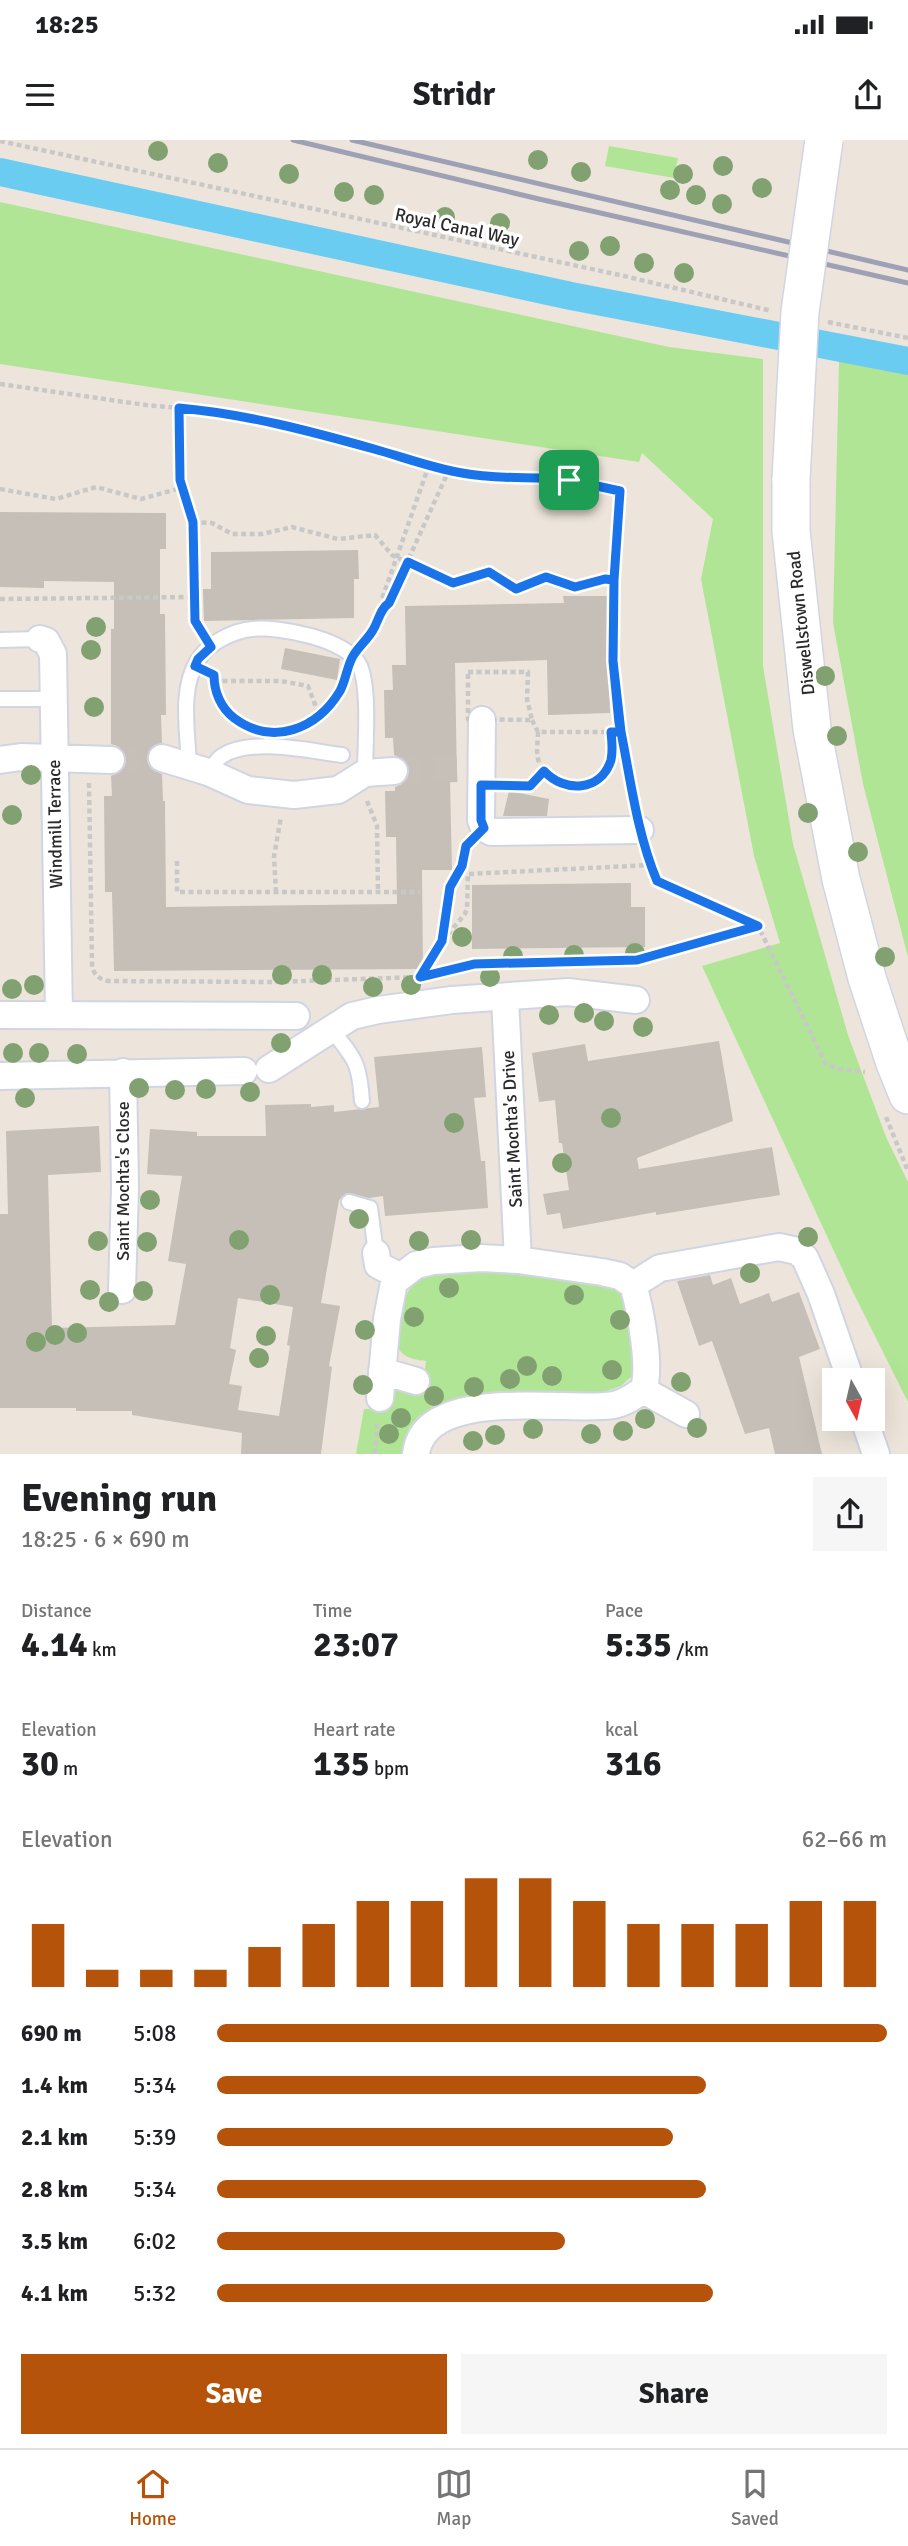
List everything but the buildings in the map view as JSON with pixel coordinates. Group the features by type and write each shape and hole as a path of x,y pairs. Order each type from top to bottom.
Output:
{"street":[{"name":"Diswellstown Road","path":"824,140 800,312 791,531 812,729 841,879 867,978 901,1079"},
{"name":"Windmill Terrace","path":"40,639 46,641 53,654 59,1015"},
{"path":"482,720 473,774 484,828 491,832 640,830"},
{"path":"162,758 199,769 248,790 294,795 338,790 362,775 394,771"},
{"path":"0,760 111,760"},
{"path":"0,1076 256,1070 352,1016 377,1010 452,1000 568,992 636,1000"},
{"name":"Saint Mochta's Drive","path":"505,998 518,1260"},
{"path":"0,1015 296,1016"},
{"name":"Saint Mochta's Close","path":"122,1290 125,1200 123,1072"},
{"path":"633,1285 660,1268 779,1247 797,1251 805,1258 821,1294 847,1368"},
{"path":"376,1253 378,1265 400,1276"},
{"path":"380,1398 387,1319 394,1282 416,1265 433,1261 481,1258 518,1260 614,1274 633,1285 639,1304 647,1374 643,1390 616,1405 514,1405 453,1414 426,1430 418,1441 416,1454"},
{"path":"383,1371 416,1381"},
{"path":"643,1390 686,1414"},
{"path":"868,1432 876,1454"}],"lane":[{"path":"342,755 276,747 239,748 199,769 188,682 198,659 220,639 252,629 296,632 343,647 359,664 365,688 362,775"},
{"path":"0,640 40,639"},
{"path":"0,699 53,699"},
{"path":"330,1028 353,1056 359,1071 362,1101"},
{"path":"349,1202 370,1208 376,1253"}],"path":[{"name":"Royal Canal Way","path":"0,141 624,276 778,312"},
{"path":"817,320 908,338"},
{"path":"0,384 146,405 215,411 301,429 449,470 497,478 532,476 569,480 620,491 614,580 613,661 621,732 640,830 657,881 758,926 826,1064 901,1079"},
{"path":"179,408 181,488 193,522 195,621 211,647"},
{"path":"295,729 326,710 342,688 352,657 373,632 429,465"},
{"path":"383,606 389,603 449,470"},
{"path":"0,489 56,499 96,487 141,499 181,488"},
{"path":"193,522 212,523 232,534 262,534 292,527 338,539 375,535 397,557 453,583 489,572 516,589 546,577 575,587 605,579 614,580"},
{"path":"0,599 194,597"},
{"path":"195,666 214,675 220,703 235,718 261,730"},
{"path":"532,720 468,719 468,672 528,672 527,699 538,732 537,751 544,771 560,784 571,787 590,784 600,777 611,759 611,732"},
{"path":"214,681 281,681 308,686 319,715"},
{"path":"538,732 621,732"},
{"path":"473,774 530,786 544,771"},
{"path":"89,775 92,964 93,971 102,979 274,982 420,977 474,964 637,960 758,926"},
{"path":"362,775 377,826 378,892"},
{"path":"276,892 274,856 280,826 282,793"},
{"path":"442,941 450,887 462,866 466,846 484,828"},
{"path":"177,861 177,892 420,892"},
{"path":"420,977 442,941 465,914 468,874 650,865"}],"green space":[{"path":"609,146 678,158 674,178 605,166"},
{"path":"0,202 669,347 763,359 763,666 793,844 848,1035 886,1137 908,1182 908,1402 851,1288 702,966 780,943 754,856 701,579 713,519 642,453 639,462 0,364"},
{"path":"839,361 908,375 908,957 863,784 833,623"},
{"path":"471,1270 611,1285 624,1297 633,1343 633,1375 621,1386 604,1392 501,1391 454,1400 419,1416 409,1428 404,1442 404,1454 356,1454 364,1409 385,1408 388,1395 403,1387 423,1386 426,1361 413,1359 401,1352 395,1334 399,1312 409,1291 426,1274"}],"waterway":[{"path":"0,172 571,296 908,361"}],"tunnel":[{"path":"111,760 162,758"},
{"path":"394,771 457,769"}],"railway":[{"path":"293,140 908,283"},
{"path":"352,140 908,270"}],"route":[{"path":"569,480 532,476 497,478 460,473 301,429 215,411 179,408 180,480 193,522 195,621 211,647 198,659 195,666 214,675 220,703 235,718 261,730 284,733 307,724 326,710 342,688 352,657 373,632 383,606 389,603 408,562 453,583 489,572 516,589 546,577 575,587 605,579 614,580 613,661 621,732 611,732 612,750 607,768 590,784 580,786 560,784 544,771 530,786 481,785 481,820 484,828 466,846 462,866 450,887 442,941 420,977 474,964 637,960 758,926 657,881 650,865 640,830 636,806 619,723 613,661 614,580 620,491 569,480"}]}
